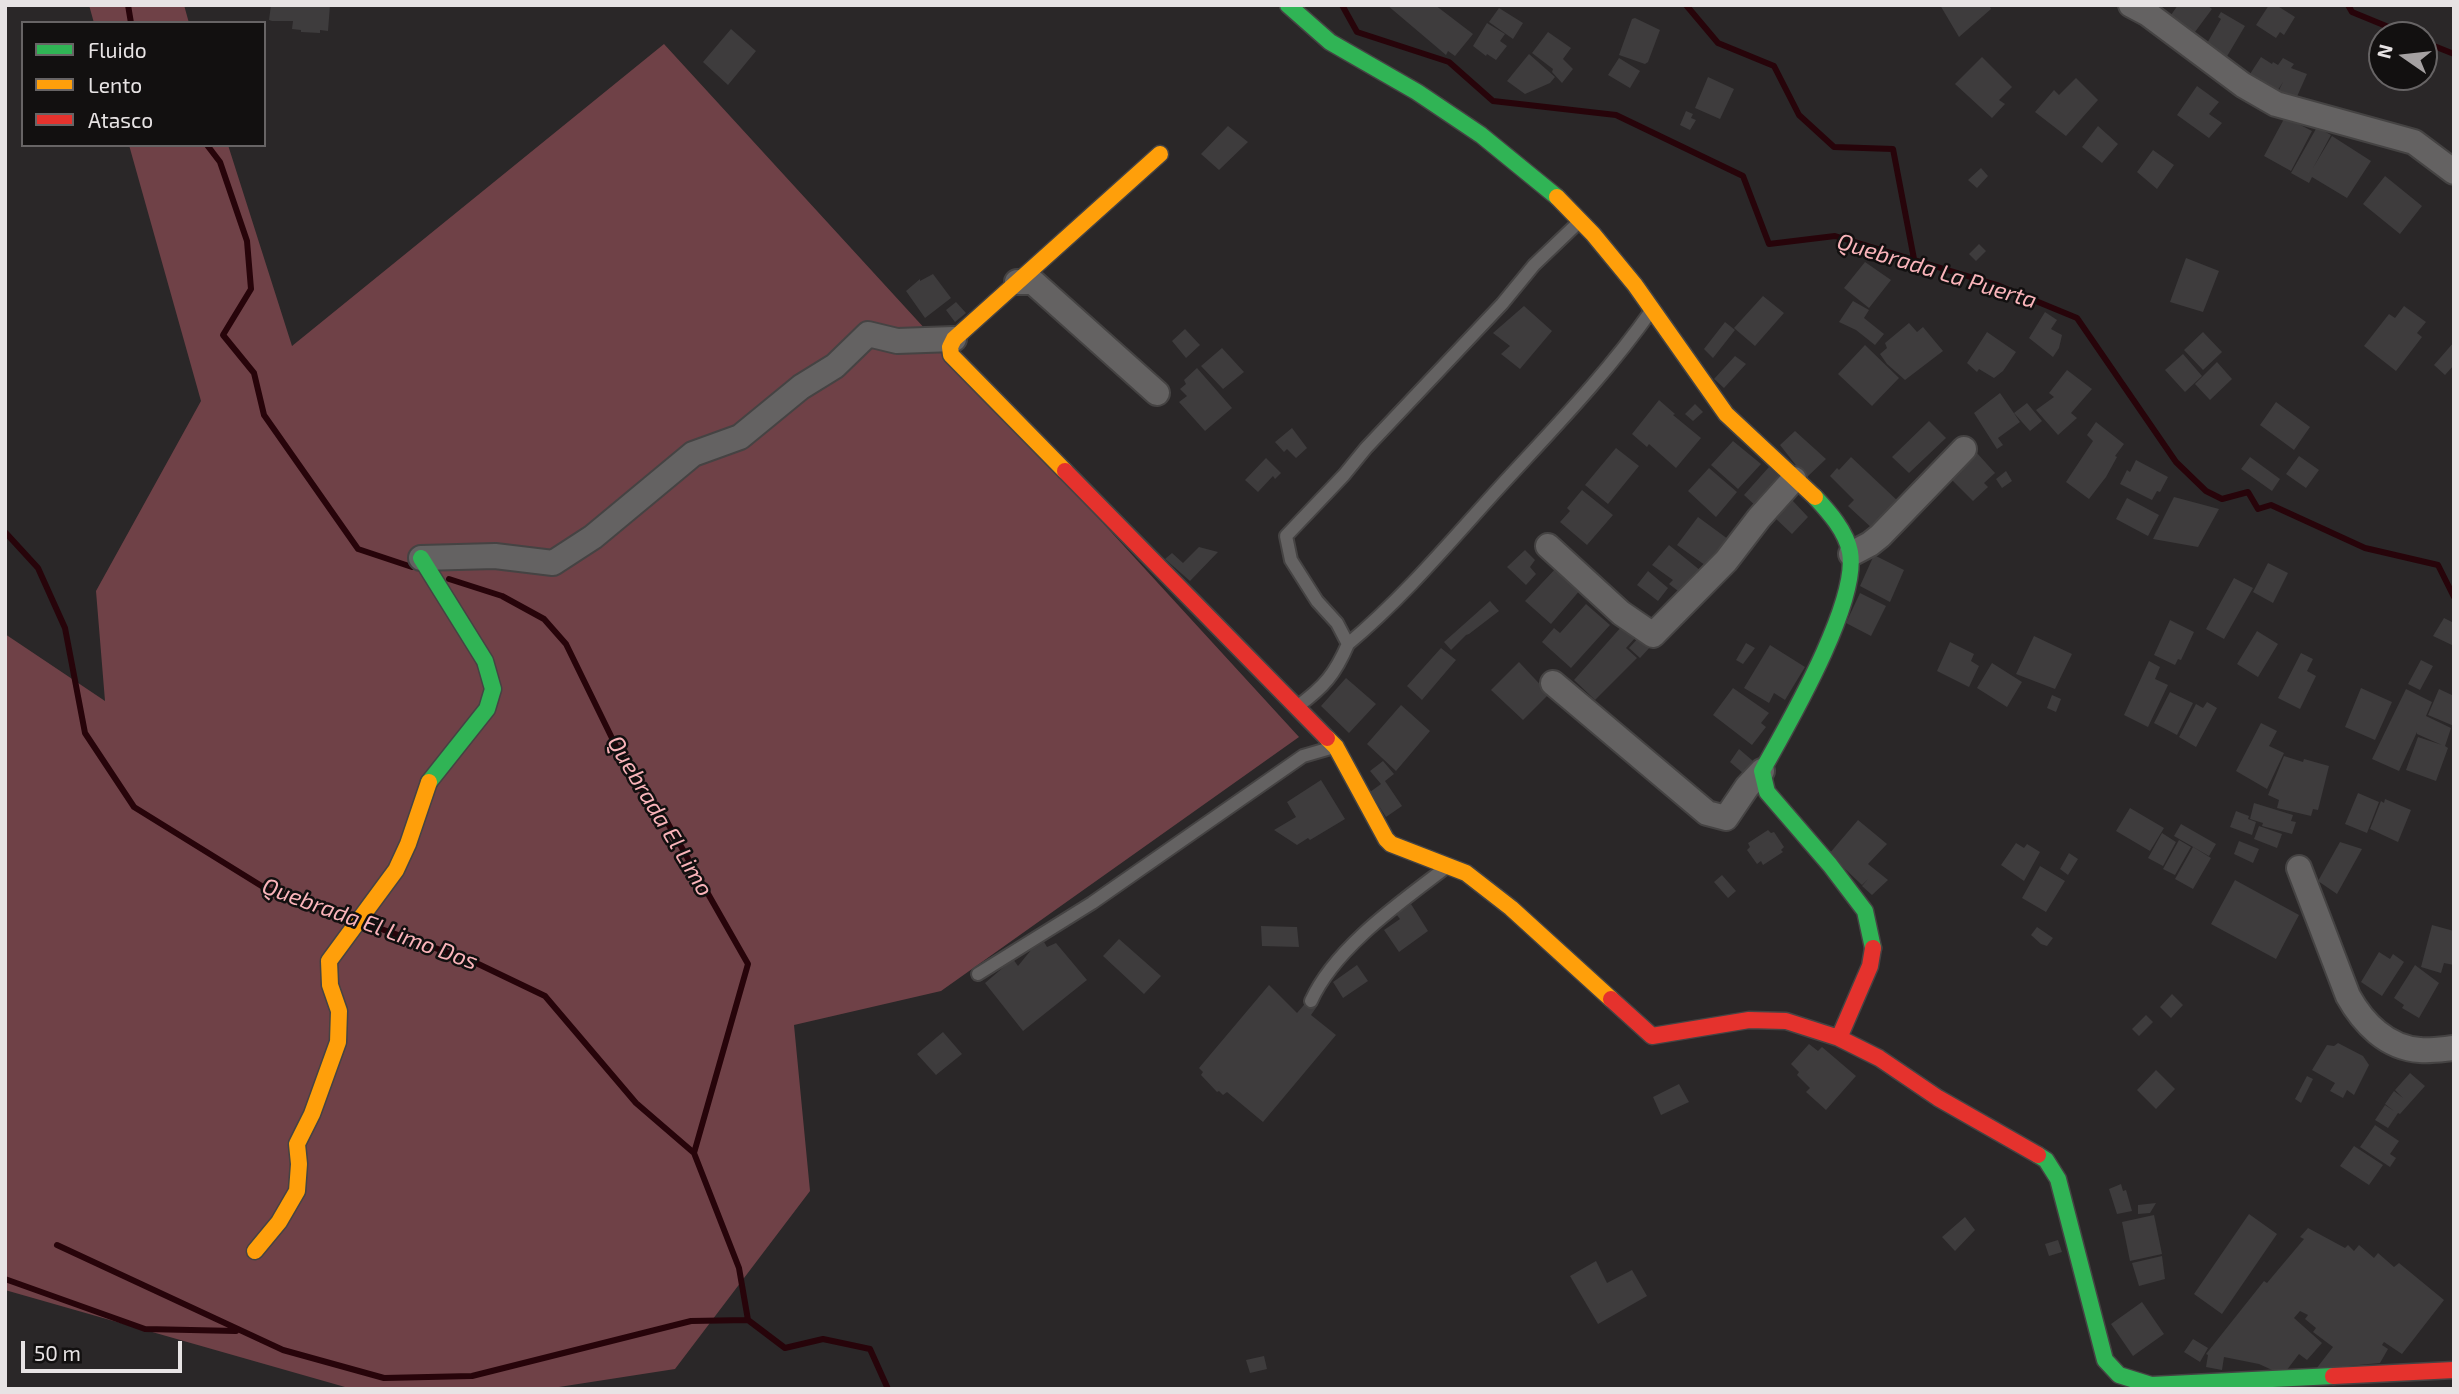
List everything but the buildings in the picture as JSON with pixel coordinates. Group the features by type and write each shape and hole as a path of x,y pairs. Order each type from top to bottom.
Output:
{"street":[{"path":"1288,5 1335,45 1426,98 1493,145 1562,202 1653,308 1718,405 1828,510 1847,539 1851,554 1847,585 1835,625 1797,707 1762,771 1747,787 1726,818 1707,813 1553,683"},
{"path":"2131,5 2148,14 2244,86 2276,104 2414,142 2454,172"},
{"path":"1160,154 954,339 950,347 951,355 1336,747 1386,839 1399,849 1466,873 1511,908 1651,1036 1749,1020 1786,1021 1839,1038 1879,1058 1938,1098 2046,1160 2060,1186 2105,1360 2111,1370 2120,1377 2151,1385 2454,1370"},
{"path":"1017,282 1032,282 1157,393"},
{"path":"255,1251 279,1222 297,1191 297,1144 312,1114 338,1042 339,1011 330,985 329,961 396,870 430,780 480,719 487,709 494,689 485,661 421,558 495,556 553,563 593,537 693,454 740,436 802,387 835,366 868,334 897,341 954,339"},
{"path":"1851,554 1870,544 1893,523 1964,449"},
{"path":"1548,547 1621,613 1653,635 1726,561 1794,479"},
{"path":"1762,771 1767,792 1866,911 1873,948 1870,966 1839,1038"},
{"path":"2299,868 2348,996 2358,1015 2393,1044 2421,1051 2454,1048"}],"lane":[{"path":"1348,644 1337,623 1317,601 1291,561 1286,536 1502,304 1534,265 1580,220"},
{"path":"1298,706 1321,689 1338,669 1348,644 1387,611 1547,436 1632,337 1653,308"},
{"path":"978,974 1092,903 1303,756 1336,747"},
{"path":"1311,1001 1320,981 1386,913 1449,865"}],"shaded area":[{"path":"89,5 184,5 188,21 93,21"},
{"path":"664,44 1299,737 941,991 794,1025 810,1191 675,1369 546,1389 352,1389 5,1290 5,634 105,701 96,591 201,401 130,147 229,147 292,346"}],"waterway":[{"name":"Quebrada El Limo","path":"128,5 131,21"},
{"name":"Quebrada La Puerta","path":"1342,5 1357,32 1449,62 1493,101 1616,115 1743,176 1769,244 1835,236 1997,285 2077,318 2176,462 2206,491 2222,499 2248,492 2258,509 2271,505 2365,548 2438,565 2454,597"},
{"path":"1686,5 1718,43 1774,66 1799,115 1834,147 1893,149 1914,259"},
{"path":"2348,5 2352,12 2374,21"},
{"path":"2438,48 2454,54"},
{"name":"Quebrada El Limo","path":"209,147 220,162 247,241 251,289 223,335 254,373 264,415 358,549 412,567"},
{"name":"Quebrada El Limo Dos","path":"5,532 38,568 65,628 85,733 134,807 268,890 350,918"},
{"name":"Quebrada El Limo","path":"449,579 502,596 544,619 566,644 631,777 666,820 748,964 694,1153 739,1268 748,1320 785,1348 823,1339 870,1349 888,1389"},
{"name":"Quebrada El Limo Dos","path":"367,924 472,961 545,996 636,1103 694,1153"},
{"path":"57,1245 283,1350 384,1378 472,1376 691,1321 748,1320"},
{"path":"5,1279 145,1329 236,1331"}],"traffic: fast":[{"path":"1288,5 1330,42 1417,92 1481,135 1557,197"},
{"path":"1815,497 1845,537 1850,552 1850,574 1844,601 1819,663 1762,771 1767,792 1830,865 1865,911 1873,948"},
{"path":"421,558 485,661 493,689 487,709 429,782"},
{"path":"2038,1155 2046,1160 2058,1179 2105,1360 2119,1375 2151,1385 2333,1376"}],"traffic: slow":[{"path":"1065,471 951,355 950,347 954,339 1160,154"},
{"path":"1557,197 1593,234 1635,285 1726,414 1815,497"},
{"path":"1327,738 1336,747 1391,844 1466,873 1511,908 1611,999"},
{"path":"255,1251 279,1222 297,1191 297,1144 312,1114 338,1042 339,1011 330,985 329,961 396,870 408,844 429,782"}],"traffic: jam":[{"path":"1065,471 1327,738"},
{"path":"1839,1038 1870,966 1873,948"},
{"path":"1611,999 1652,1036 1749,1020 1786,1021 1839,1038 1879,1058 1938,1098 2038,1155"},
{"path":"2333,1376 2454,1370"}]}
